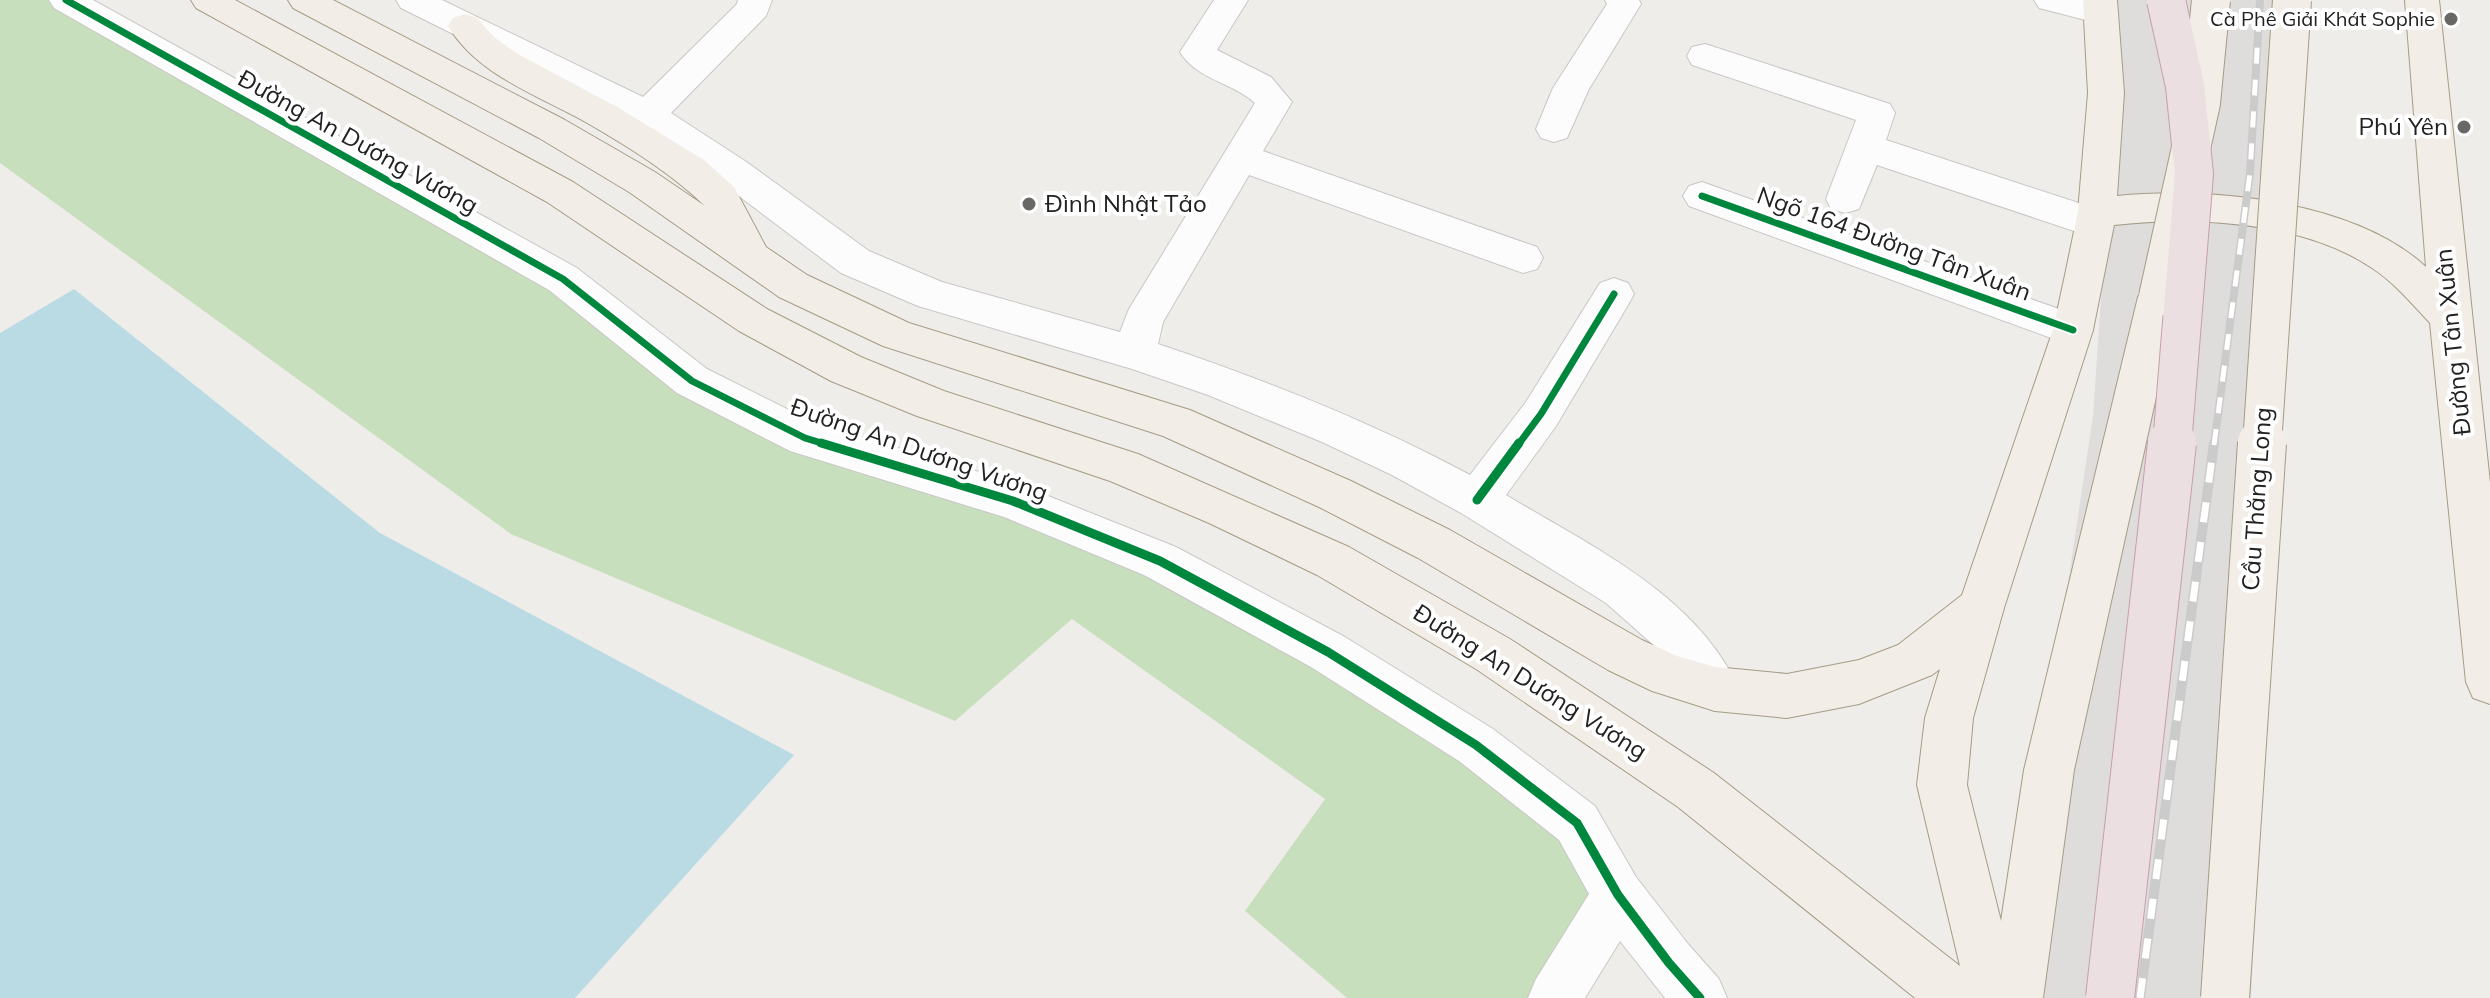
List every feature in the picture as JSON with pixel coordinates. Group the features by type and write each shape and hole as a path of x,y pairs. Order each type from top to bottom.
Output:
{"highway":[{"path":"2110,998 2169,474 2190,246 2192,159 2185,86 2166,0"}],"main road":[{"name":"Đường An Dương Vương","path":"208,0 560,192 753,320 846,369 932,404 1123,467 1225,510 1333,561 1493,654 1696,790 1957,998"},
{"path":"305,0 552,129 642,182 793,286 897,335 1175,422 1335,494 1434,544 1625,655 1669,676 1715,689 1787,696 1859,682 1915,660 1981,608"},
{"path":"2016,998 2049,770 2201,103 2211,0"},
{"name":"Cầu Thăng Long","path":"2225,998 2292,0"},
{"name":"Đường Tân Xuân","path":"2422,0 2450,318 2490,682"},
{"path":"1994,998 1942,785 1949,718 1981,608 2073,330 2096,217 2106,93 2101,6"},
{"path":"465,26 482,46 503,62 604,116 691,170 720,197 753,256"},
{"path":"2096,217 2180,204 2217,206 2280,217 2343,236 2379,252 2405,272 2450,318"}],"street":[{"name":"Đường An Dương Vương","path":"66,0 563,279 692,381 805,438 1013,501 1160,561 1328,652 1476,745 1577,823 1618,895 1669,963 1700,998"},
{"path":"413,0 647,115 732,171 855,262 932,295 1135,353 1223,383 1337,429 1477,500 1587,566 1651,613 1674,634 1715,689"},
{"path":"647,115 754,8 755,0"},
{"path":"1135,353 1143,320 1274,102 1266,88 1208,64 1198,52 1231,0"},
{"path":"1554,129 1571,88 1624,4 1622,0"},
{"path":"2051,0 2101,6"},
{"path":"1705,56 1877,113 1845,199"},
{"path":"1865,147 2096,217"},
{"path":"1241,158 1523,258"},
{"name":"Ngõ 164 Đường Tân Xuân","path":"1702,196 2073,330"},
{"path":"1477,500 1541,414 1614,294"},
{"path":"1555,998 1618,895"}],"green space":[{"path":"0,0 65,0 563,279 701,385 1160,561 1577,823 1618,895 1555,998 1347,998 1245,911 1325,799 1072,619 955,721 511,534 0,163"}],"water":[{"path":"74,289 380,533 794,755 575,998 0,998 0,333"}],"pier":[{"path":"2091,0 2302,0 2251,998 2006,998 2093,416 2111,151"}],"railway":[{"path":"2214,445 2250,173 2260,0"},
{"path":"2140,998 2214,443"}],"cycle path":[{"path":"66,0 563,279 692,381 805,438 1013,501 1160,561 1328,652 1476,745 1577,823 1618,895 1669,963 1700,998"},
{"path":"1702,196 2073,330"},
{"path":"1477,500 1541,414 1614,294"}],"place":[{"name":"Cà Phê Giải Khát Sophie","path":"2451,19"},
{"name":"Phú Yên","path":"2464,127"},
{"name":"Đình Nhật Tảo","path":"1029,204"}]}
